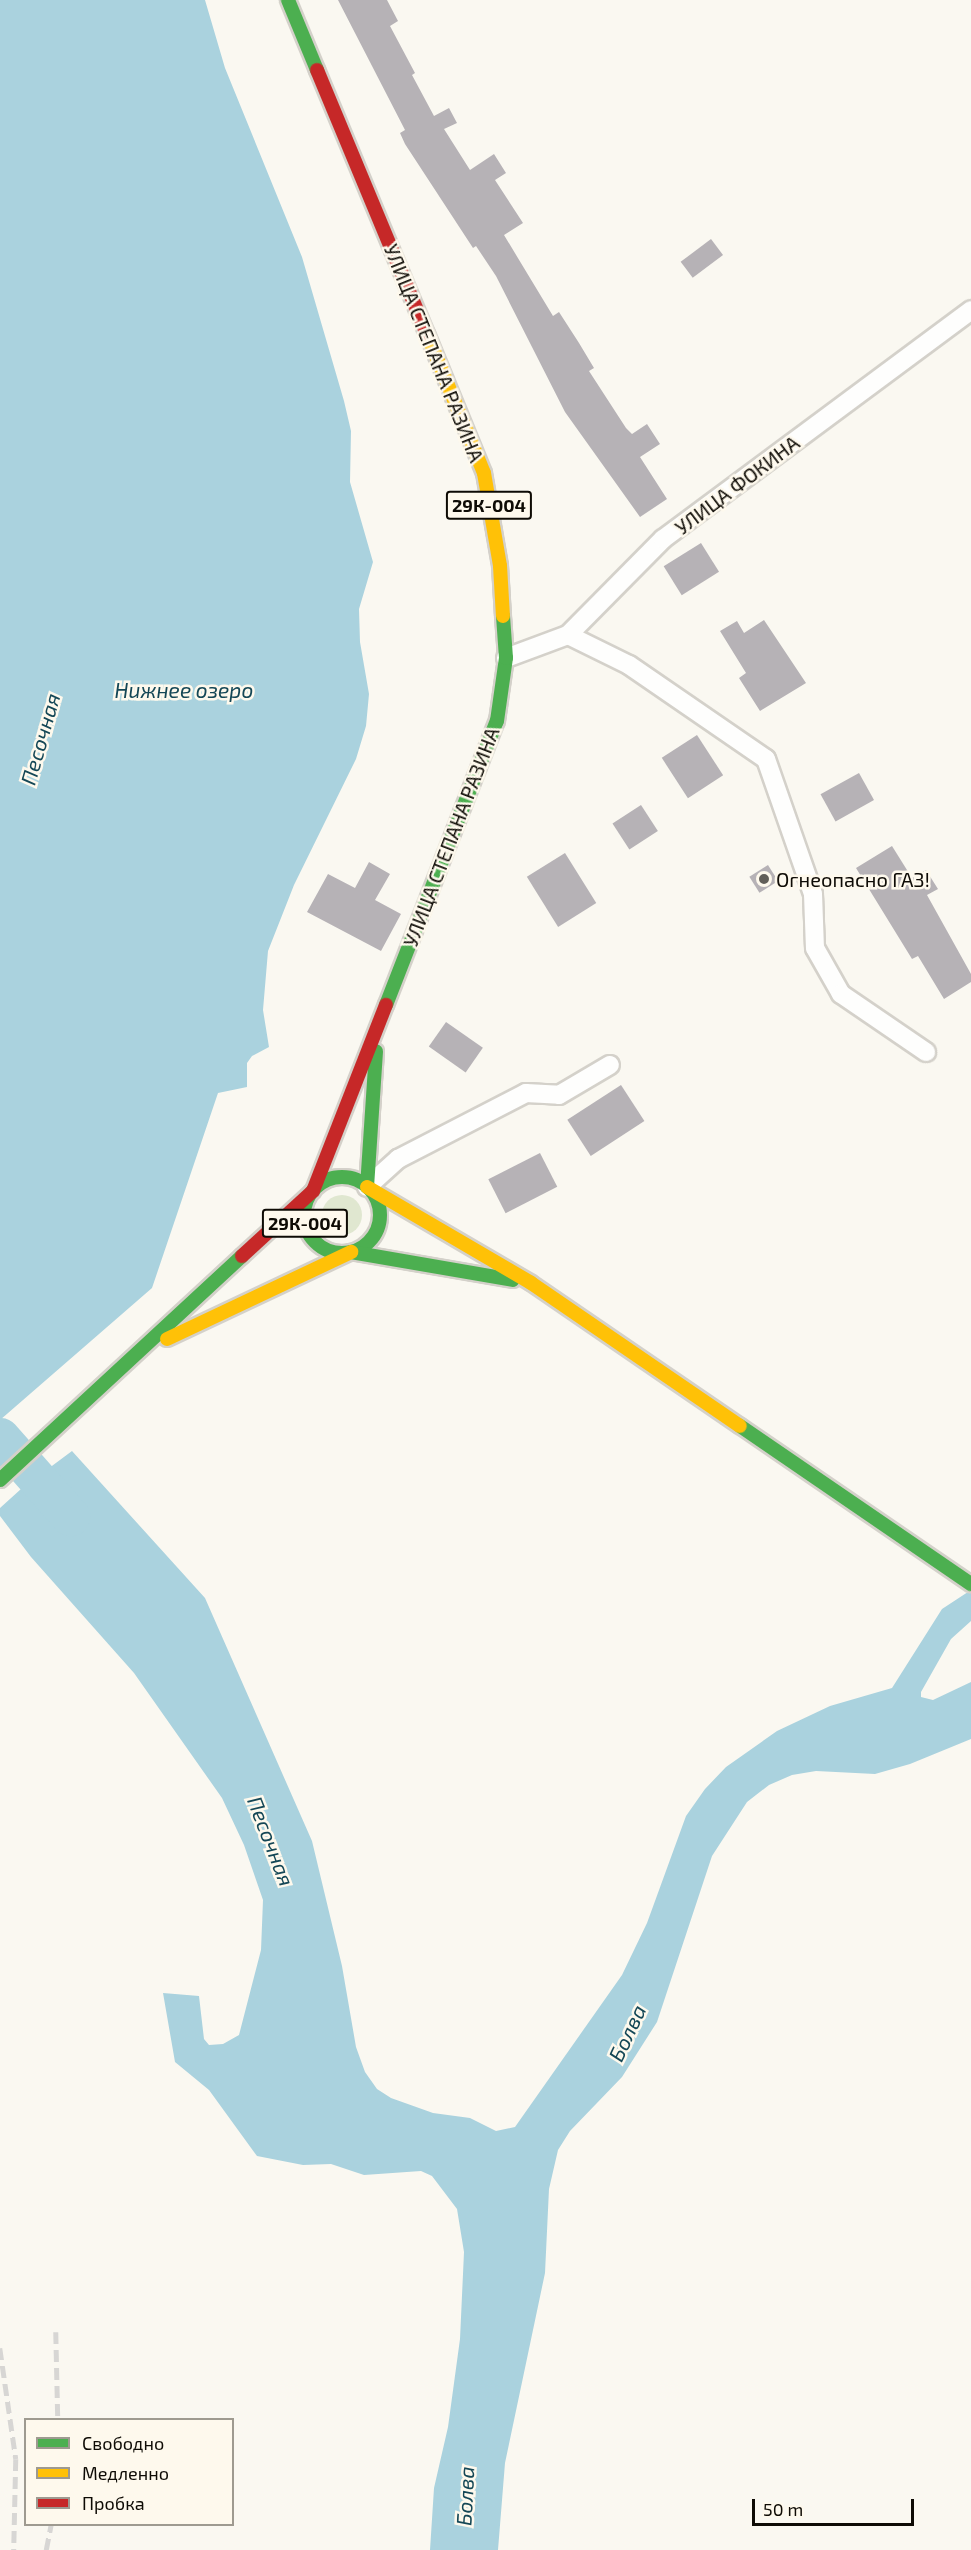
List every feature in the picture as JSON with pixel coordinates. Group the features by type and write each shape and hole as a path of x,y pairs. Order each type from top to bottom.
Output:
{"main road":[{"name":"УЛИЦА СТЕПАНА РАЗИНА","path":"288,0 484,473 500,566 506,658 496,721 312,1191"},
{"name":"29К-004","path":"367,1187 377,1025"},
{"name":"29К-004","path":"0,1480 144,1351 362,1247 377,1230 379,1207 367,1187 351,1179 333,1178 312,1191 304,1213 310,1235 328,1250 351,1252"},
{"path":"367,1187 531,1283 971,1584"},
{"path":"144,1351 312,1191"},
{"path":"351,1252 531,1283"}],"street":[{"name":"УЛИЦА ФОКИНА","path":"506,658 568,635 663,539 971,310"},
{"path":"568,635 629,665 766,759 813,894 815,948 841,994 926,1052"},
{"path":"367,1187 398,1159 526,1093 559,1095 610,1065"}],"green space":[{"path":"342,1195 350,1196 356,1201 361,1207 361,1223 356,1229 350,1234 342,1235 334,1234 328,1229 323,1223 322,1215 323,1207 328,1201 334,1196"}],"water":[{"name":"Нижнее озеро","path":"0,0 205,0 225,68 302,257 351,431 350,482 373,562 359,609 360,642 369,694 366,726 356,759 294,885 268,951 263,1010 269,1047 252,1056 247,1063 247,1087 218,1093 152,1288 0,1420"},
{"name":"Болва","path":"72,1451 205,1598 312,1841 342,1966 356,2047 365,2072 377,2089 391,2098 433,2113 470,2118 496,2131 515,2127 622,1975 647,1923 686,1816 705,1789 726,1767 777,1731 830,1706 892,1688 942,1609 971,1590 971,1621 951,1639 921,1692 921,1697 933,1700 971,1682 971,1739 910,1764 875,1774 816,1771 792,1775 769,1785 747,1802 712,1856 657,2022 622,2077 570,2131 558,2150 549,2189 545,2273 505,2463 498,2550 430,2550 434,2488 448,2427 460,2339 464,2252 457,2209 432,2176 421,2171 364,2175 331,2164 303,2165 257,2156 209,2090 175,2062 163,1993 199,1996 204,2039 209,2045 223,2044 239,2035 261,1950 263,1900 244,1845 222,1798 134,1673 31,1557 0,1516 0,1508 21,1489"}],"building":[{"path":"338,0 387,0 398,21 390,26 415,73 412,75 434,116 449,108 457,123 444,129 470,170 494,154 506,173 495,180 523,223 504,235 553,316 559,312 579,343 594,368 589,371 626,428 632,434 647,424 660,444 640,457 667,499 640,517 565,412 496,276 476,246 473,248 405,144 400,133 405,130"},
{"path":"711,239 723,255 693,278 681,262"},
{"path":"701,543 719,572 682,595 664,566"},
{"path":"764,620 806,683 760,711 739,678 746,673 720,631 737,621 744,633"},
{"path":"697,735 723,775 688,798 662,758"},
{"path":"859,773 874,800 836,821 821,794"},
{"path":"641,805 658,831 629,850 612,824"},
{"path":"892,846 912,878 926,870 938,889 927,895 971,974 971,982 944,999 918,956 912,959 856,868"},
{"path":"565,853 596,903 558,927 527,877"},
{"path":"369,862 390,874 375,900 401,914 381,951 307,912 328,874 355,888"},
{"name":"Огнеопасно ГАЗ!","path":"768,865 778,881 759,893 749,877"},
{"path":"446,1022 483,1048 466,1072 429,1047"},
{"path":"621,1085 644,1121 591,1156 567,1120"},
{"path":"540,1153 557,1187 506,1213 488,1179"}],"waterway":[{"name":"Песочная","path":"0,1437 70,1516"}],"railway":[{"path":"56,2332 58,2418"},
{"path":"0,2348 16,2459 14,2550"},
{"path":"46,2550 51,2526"}],"traffic: fast":[{"path":"288,0 317,70"},
{"path":"386,1005 497,721 506,658 503,616"},
{"path":"367,1187 376,1051"},
{"path":"342,1177 356,1180 369,1188 377,1201 380,1215 377,1229 369,1242 356,1250 342,1253 328,1250 315,1242 307,1229 304,1215 307,1201 315,1188 328,1180 342,1177"},
{"path":"351,1252 513,1280"},
{"path":"0,1480 242,1256"},
{"path":"740,1426 971,1584"}],"traffic: slow":[{"path":"427,334 484,473 500,566 503,616"},
{"path":"367,1187 531,1283 740,1426"},
{"path":"167,1339 351,1252"}],"traffic: jam":[{"path":"317,70 427,334"},
{"path":"242,1256 313,1191 386,1005"}],"place":[{"name":"Огнеопасно ГАЗ!","path":"764,879"}]}
